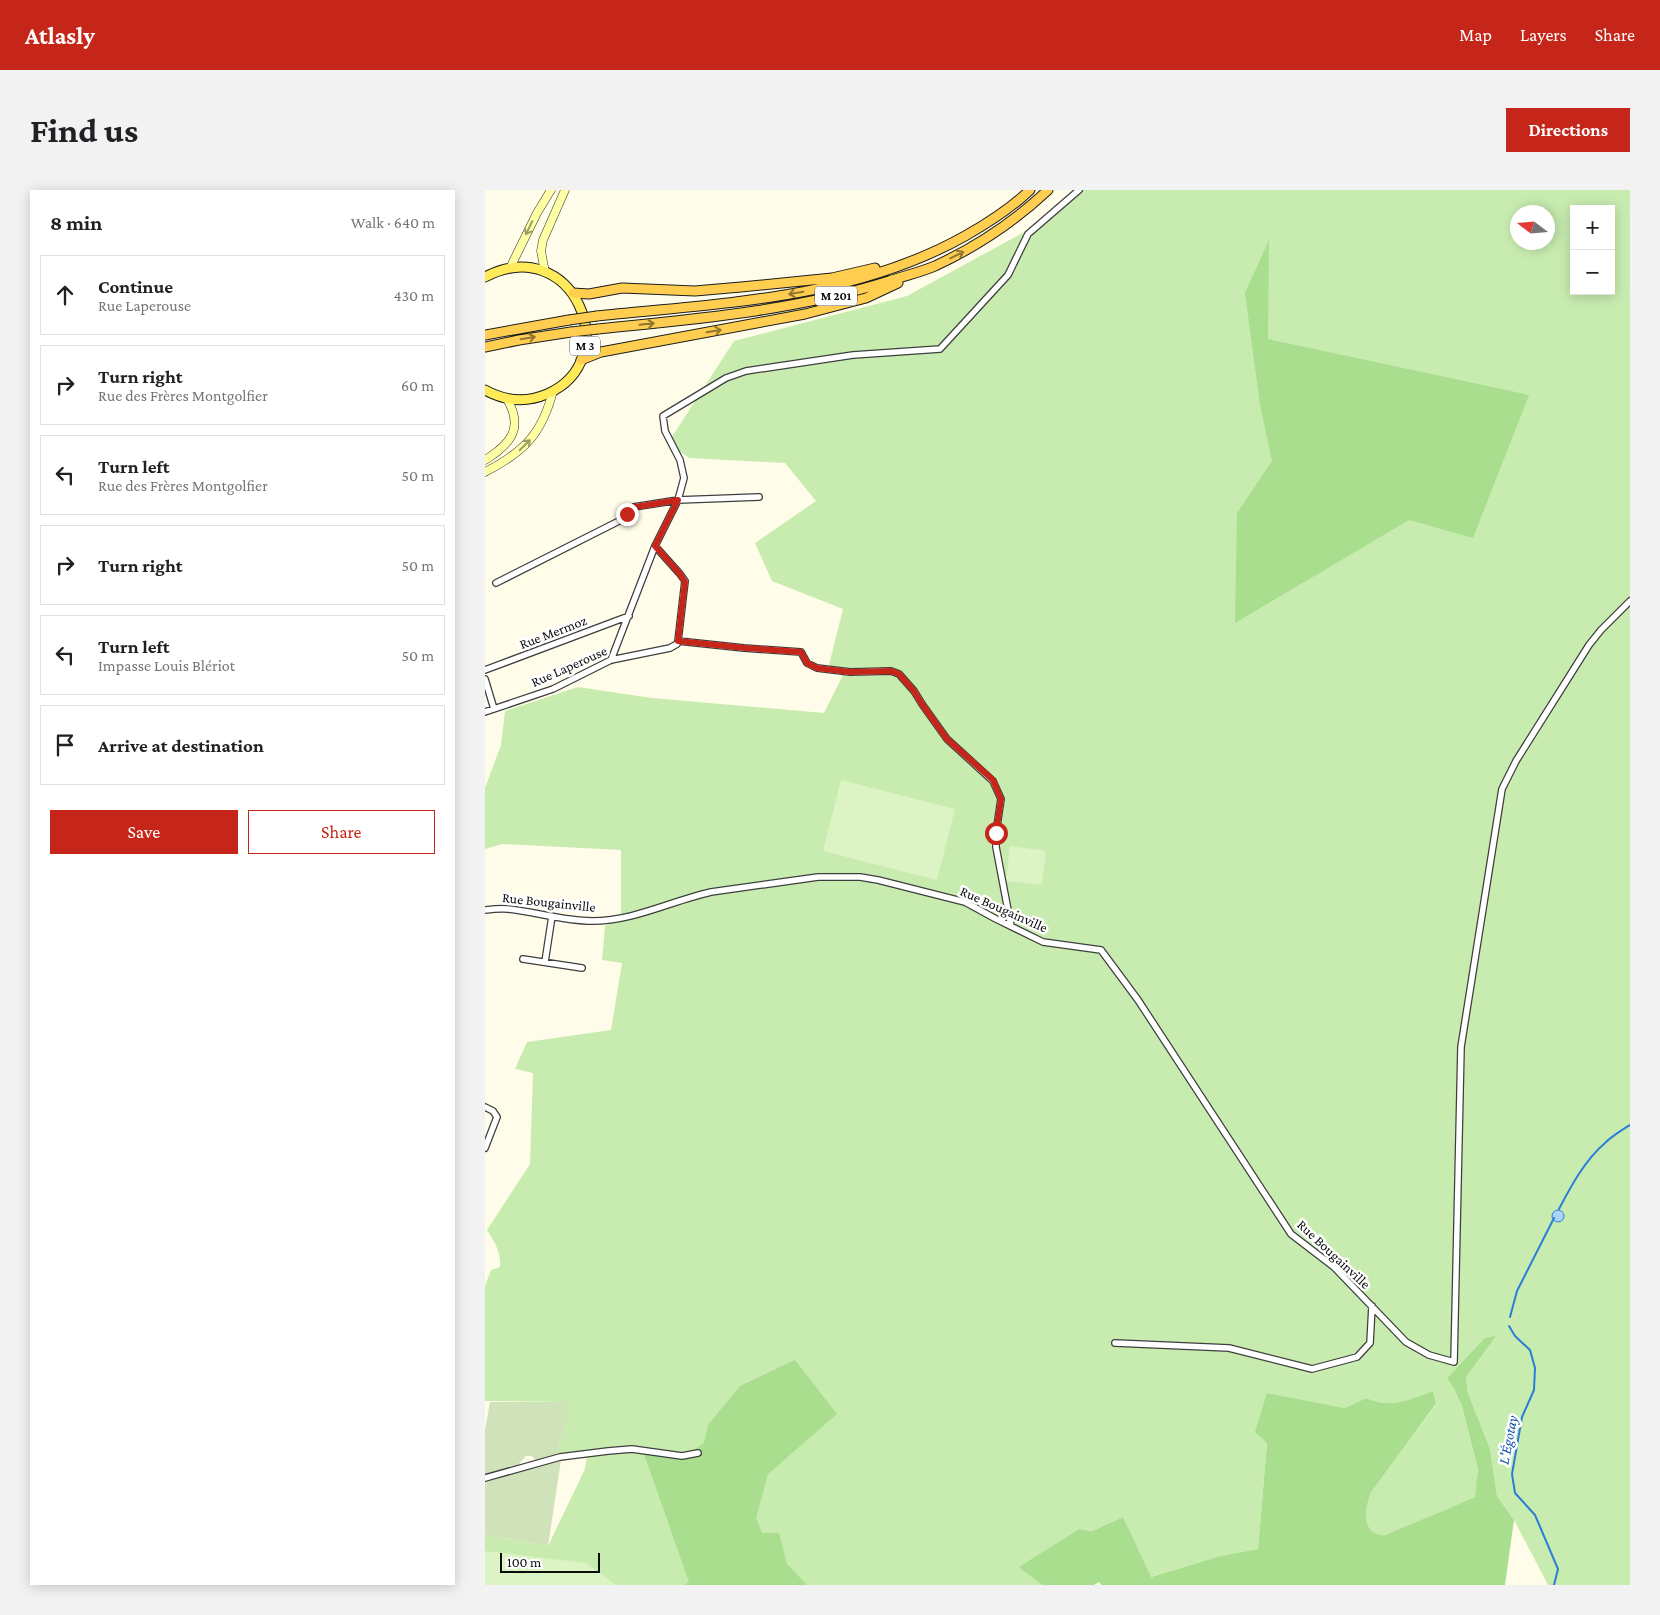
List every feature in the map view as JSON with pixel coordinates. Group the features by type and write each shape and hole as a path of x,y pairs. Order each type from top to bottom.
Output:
{"highway":[{"name":"M 201","path":"485,335 597,316 752,300 852,281 915,260 945,247 995,217 1030,190"},
{"name":"M 201","path":"485,347 571,332 743,314 804,304 864,289 934,266 966,250 1032,205 1048,190"},
{"path":"573,293 589,294 622,288 695,291 832,278 907,258 975,230"},
{"path":"581,360 601,352 745,326 836,306 866,298 934,266"}],"main road":[{"path":"509,268 551,190"},
{"path":"545,272 541,252 543,240 565,190"},
{"name":"M 3","path":"485,277 509,268 528,268 545,272 561,281 573,293 582,309 586,326 586,343 581,360 569,378 553,391 539,397 523,400 507,399 485,390"},
{"path":"485,472 525,446 536,433 545,418 553,391"},
{"path":"485,460 503,446 515,428 516,418 507,399"}],"street":[{"path":"611,660 655,546 678,500 684,478 680,460 665,431 663,416 726,378 746,371 853,355 940,349 1008,275 1028,234 1079,190"},
{"path":"496,583 619,521 635,507 678,500 759,497"},
{"path":"655,546 685,582 678,641 801,652 807,663 817,668 850,672 891,671 899,674 914,691 947,739 993,780 999,790 1001,806 996,847 1011,926"},
{"name":"Rue Bougainville","path":"485,910 507,909 583,921 620,919 711,892 817,876 843,877 877,880 965,902 1043,942 1101,950 1138,1000 1291,1234 1334,1266 1405,1342 1429,1355 1454,1362 1461,1047 1502,789 1516,761 1589,646 1601,630 1630,601"},
{"name":"Rue Mermoz","path":"485,670 629,616"},
{"name":"Rue Laperouse","path":"485,712 553,689 611,660 670,648 677,644 678,641"},
{"path":"485,679 494,709"},
{"path":"545,962 552,916"},
{"path":"523,959 582,968"},
{"path":"485,1107 493,1111 497,1117 485,1148"},
{"path":"1115,1343 1229,1348 1312,1369 1357,1357 1370,1342 1371,1306"},
{"path":"485,1478 560,1457 608,1451 632,1449 682,1456 698,1453"}],"green space":[{"path":"1078,190 1630,190 1630,1585 1548,1585 1514,1520 1497,1496 1490,1449 1468,1393 1466,1376 1495,1337 1485,1339 1447,1378 1462,1406 1478,1471 1476,1497 1384,1537 1372,1531 1367,1522 1367,1506 1371,1491 1436,1405 1433,1391 1408,1400 1392,1403 1384,1403 1366,1398 1345,1408 1267,1393 1267,1442 1258,1549 1220,1556 1150,1577 1123,1517 1092,1531 1079,1529 1020,1567 1042,1585 485,1585 485,1535 548,1546 585,1469 588,1450 556,1455 566,1424 566,1402 485,1401 485,1286 491,1270 500,1267 495,1243 487,1230 530,1164 533,1073 515,1069 527,1042 611,1030 622,963 602,960 605,926 621,916 621,850 502,844 485,849 485,788 501,745 505,711 578,687 652,698 824,713 844,673 829,665 843,609 772,581 755,543 816,501 785,463 689,458 668,443 734,341 907,296 1037,225"},
{"path":"1269,240 1268,339 1529,395 1473,538 1409,520 1235,623 1237,513 1272,461 1260,405 1245,293"},
{"path":"841,780 955,809 937,880 823,851"},
{"path":"1010,846 1046,851 1042,885 1006,881"},
{"path":"1496,1336 1466,1377 1468,1393 1490,1449 1497,1496 1514,1520 1505,1585 1101,1585 1099,1582 1094,1585 1042,1585 1019,1567 1079,1529 1092,1531 1123,1517 1151,1577 1220,1556 1258,1549 1267,1443 1255,1432 1267,1393 1345,1408 1366,1398 1384,1403 1392,1403 1408,1400 1433,1391 1436,1404 1371,1492 1366,1517 1369,1527 1375,1533 1384,1536 1475,1497 1478,1470 1462,1406 1447,1378 1485,1338"},
{"path":"795,1360 837,1414 768,1474 756,1518 762,1533 779,1533 787,1564 807,1585 684,1585 689,1582 644,1454 683,1457 704,1443 708,1425 740,1386"},
{"path":"490,1402 567,1402 566,1424 556,1455 536,1461 532,1456 526,1456 518,1465 485,1475 485,1430"},
{"path":"561,1460 548,1546 485,1535 485,1481"},
{"path":"485,1551 586,1563 616,1585 485,1585"}],"water":[{"path":"1556,1210 1560,1210 1564,1216 1560,1222 1556,1222 1552,1218 1552,1214"}],"waterway":[{"name":"L'Égotay","path":"1559,1209 1591,1157 1611,1138 1630,1125"},
{"name":"L'Égotay","path":"1510,1317 1517,1291 1554,1218"},
{"name":"L'Égotay","path":"1509,1326 1515,1336 1530,1350 1535,1368 1534,1390 1522,1417 1512,1474 1515,1493 1535,1515 1558,1569 1554,1585"}],"route":[{"path":"627,514 635,507 678,500 655,546 685,582 678,641 801,652 807,663 817,668 850,672 880,670 899,674 914,691 947,739 993,780 999,790 1001,799 996,833"}]}
